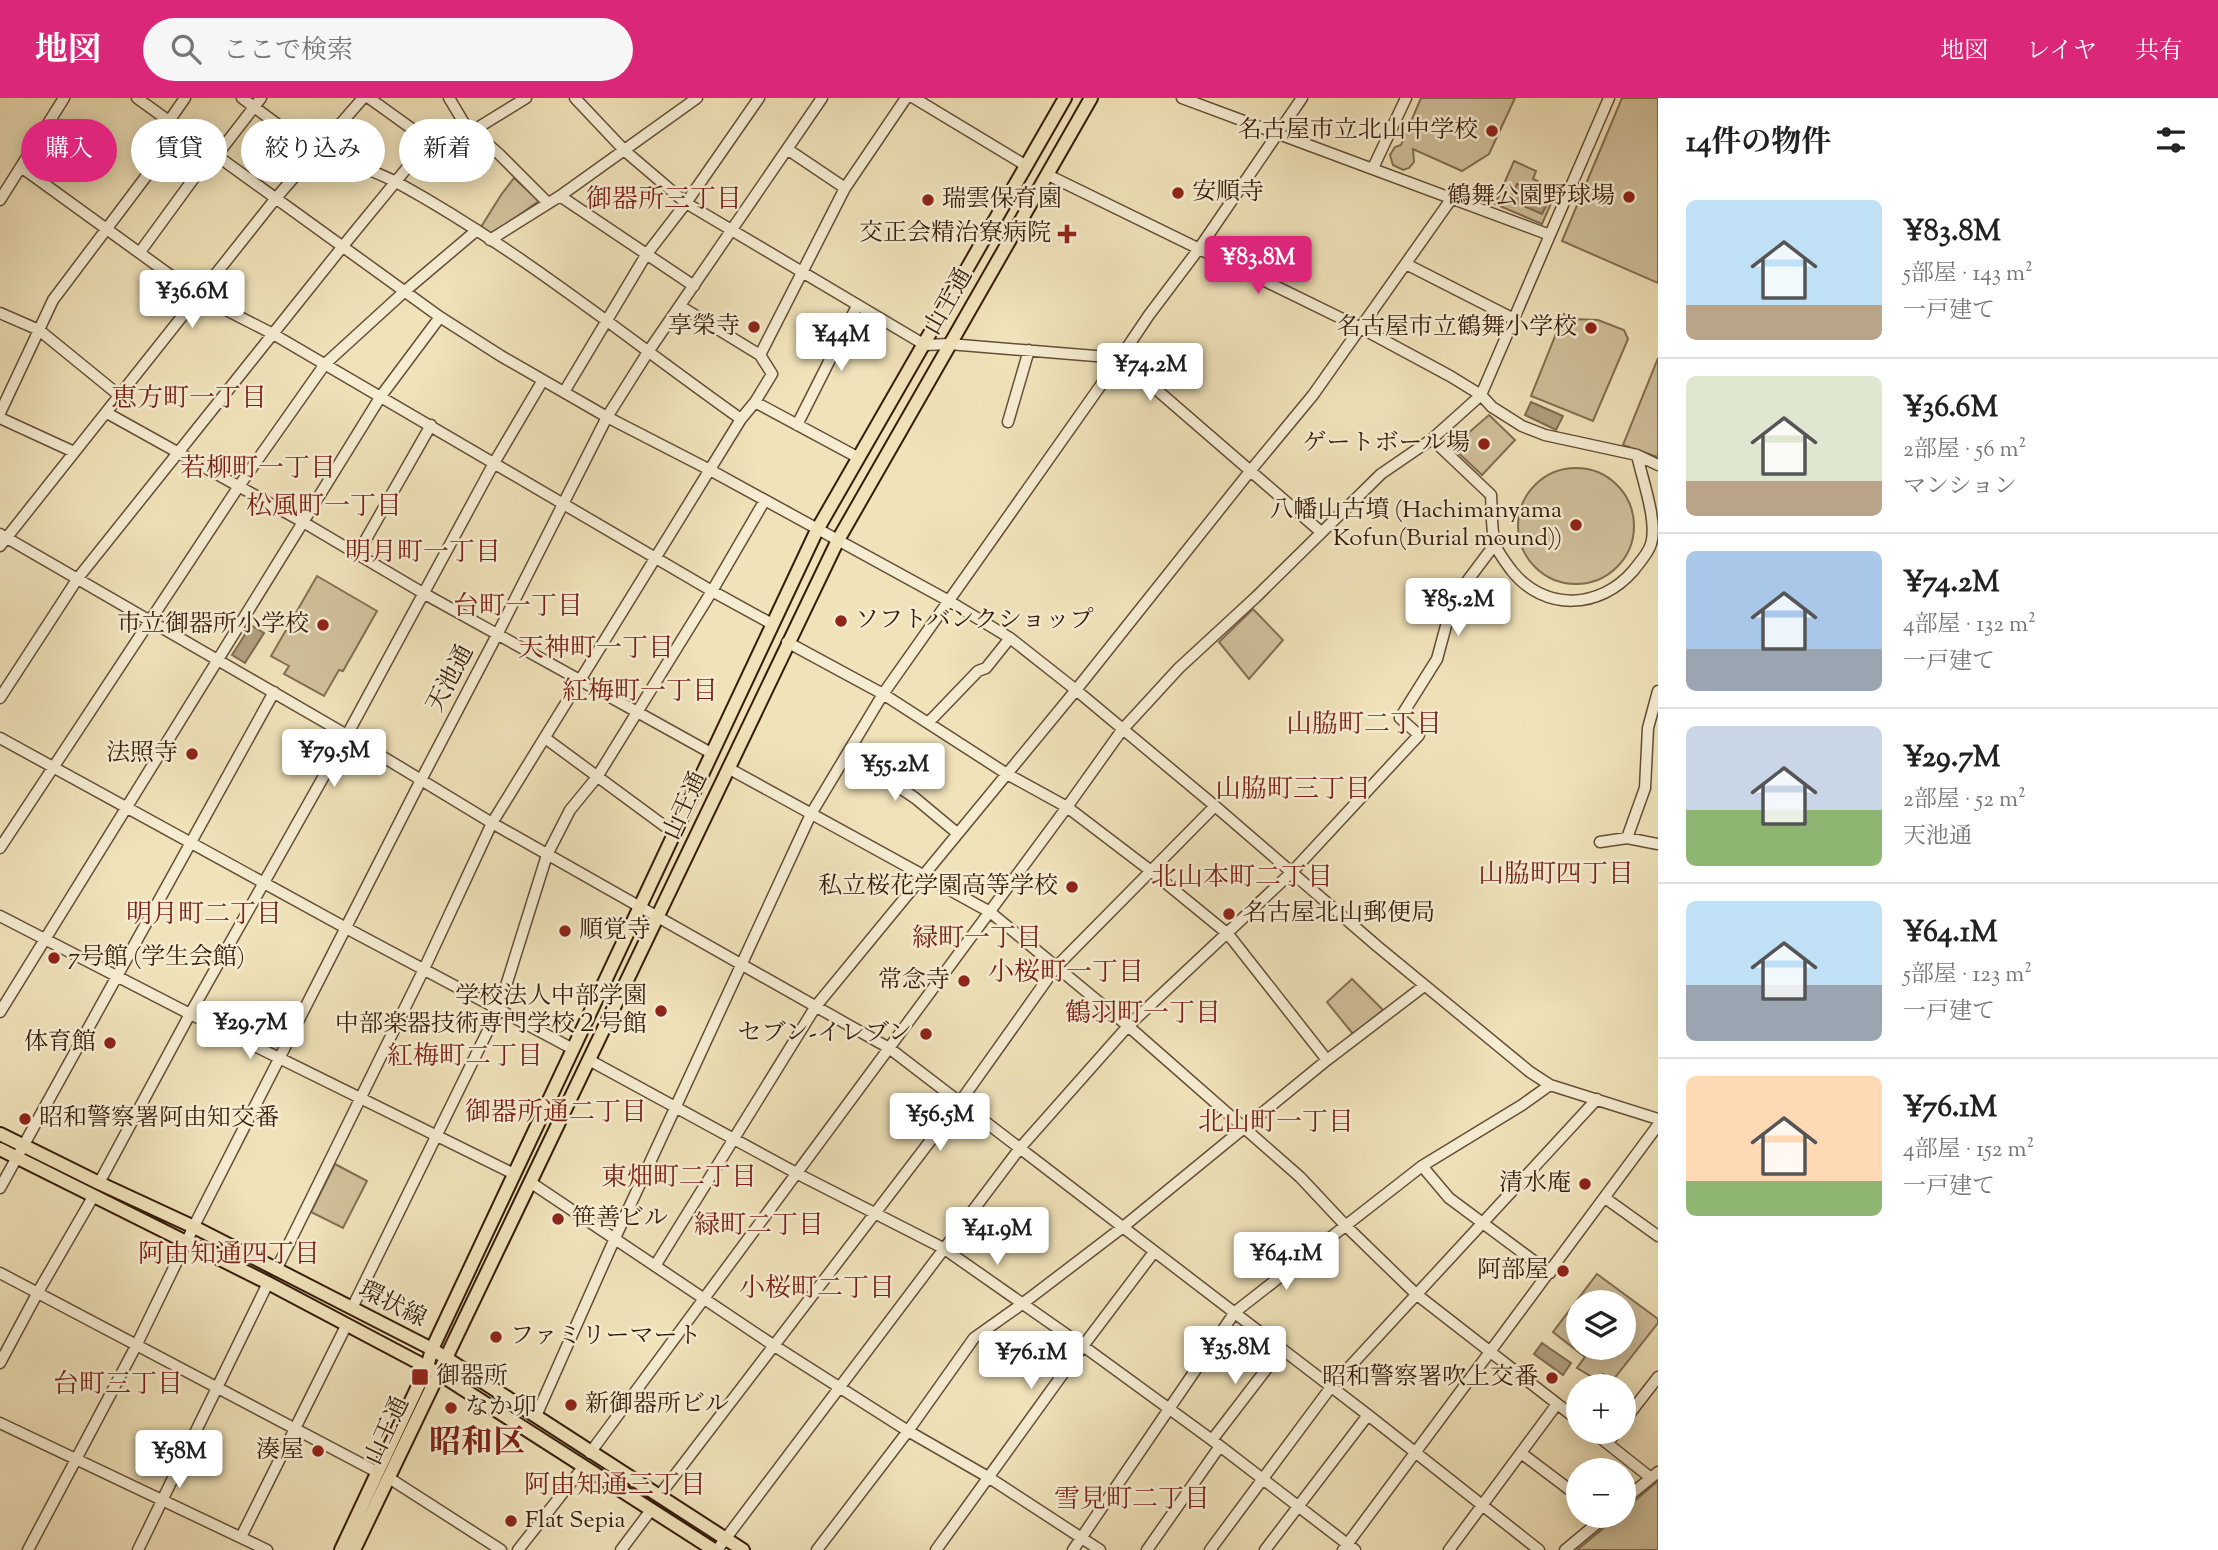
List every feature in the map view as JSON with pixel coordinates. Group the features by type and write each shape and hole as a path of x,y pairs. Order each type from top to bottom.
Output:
{"main road":[{"name":"山王通","path":"432,1370 432,1349 817,530 1065,98"},
{"name":"山王通","path":"354,1550 383,1475 432,1370 446,1357 838,540 1091,98"},
{"name":"環状線","path":"0,1134 194,1227 432,1349 743,1550"},
{"name":"環状線","path":"0,1149 268,1283 432,1370 715,1550"},
{"name":"山王通","path":"341,1550 383,1475"}],"street":[{"path":"51,119 64,98"},
{"path":"137,98 166,119"},
{"path":"170,119 185,98"},
{"path":"242,98 271,119"},
{"path":"227,140 261,98"},
{"path":"345,119 363,98"},
{"path":"369,98 399,120"},
{"path":"492,119 526,98"},
{"path":"575,98 625,151 686,203 925,345 949,344 1121,358 1321,531"},
{"path":"564,392 646,255 759,98"},
{"name":"天池通","path":"28,1550 136,1346 279,1058 607,417 648,352 822,98"},
{"path":"760,355 845,188 906,98"},
{"path":"914,98 1025,165"},
{"path":"1182,98 1550,235"},
{"path":"536,1416 615,1238 811,814 883,694 1149,315 1198,250 1301,98"},
{"path":"1373,168 1406,98"},
{"path":"590,1453 798,1174 1122,730 1180,667 1256,597 1381,474 1432,439 1482,395 1609,98"},
{"path":"490,240 560,196 694,99"},
{"path":"454,100 462,119"},
{"path":"787,149 845,188"},
{"path":"495,151 548,203"},
{"path":"227,163 440,317 501,356 607,417 950,601 1010,638 1215,806 1424,986 1530,1072 1550,1085 1658,1119"},
{"path":"0,200 21,167"},
{"path":"1048,175 1361,328 1482,395 1492,407 1522,426 1545,435 1637,455 1658,465"},
{"path":"385,178 477,230 607,320 741,419"},
{"path":"0,698 78,578 399,178"},
{"path":"42,182 200,296 273,334 772,624"},
{"path":"75,452 0,415 53,300 142,182"},
{"path":"140,252 194,182"},
{"path":"290,182 75,452 2,539 78,578 547,855 889,1048 1235,1312 1539,1550"},
{"path":"560,196 694,286"},
{"path":"655,1266 816,1006 1076,690 1312,395 1452,198"},
{"path":"0,848 239,486 325,364 477,230"},
{"path":"1406,264 1514,319"},
{"path":"276,1270 424,969 492,823 741,419 772,374 760,355 680,306"},
{"path":"797,425 857,306"},
{"path":"0,313 39,330 120,396"},
{"path":"0,1012 381,396 440,317"},
{"path":"1008,422 1030,351"},
{"path":"99,1183 494,463 543,380"},
{"path":"755,402 859,458"},
{"path":"107,412 423,593 711,753"},
{"path":"357,555 431,425"},
{"path":"1432,439 1491,495 1495,544 1504,560 1532,590 1558,601 1598,597 1621,584 1651,544 1652,522 1637,455"},
{"path":"352,1308 499,1008 547,855 570,810 597,777 765,500"},
{"path":"715,1550 727,1539 1020,1147 1128,1026 1292,872 1419,735 1400,718 1437,659 1454,600 1495,544"},
{"path":"928,723 978,671 986,668 1010,638"},
{"path":"788,642 883,694 1006,774 1067,807 1151,872 1228,934 1327,1060"},
{"path":"1627,838 1645,788 1658,691"},
{"path":"0,1188 274,692"},
{"path":"0,738 573,1049"},
{"path":"545,738 674,833"},
{"path":"848,753 902,789 957,833"},
{"path":"728,768 990,912 1128,1026 1300,1177 1416,1294 1566,1411"},
{"path":"659,1496 960,1102 1056,967 1215,806"},
{"path":"1600,842 1627,838 1658,844"},
{"path":"0,916 190,1014 514,1174"},
{"path":"817,1550 908,1431 974,1338 1123,1227 1243,1127 1424,986"},
{"path":"589,1059 732,1139 943,1248 1216,1443 1349,1548 1658,1125"},
{"path":"1073,1550 1235,1312 1422,1166 1550,1085"},
{"path":"1210,1550 1331,1387 1597,1099"},
{"path":"1422,1166 1449,1198 1550,1272"},
{"path":"530,1182 839,1388 988,1477 1100,1550"},
{"path":"0,1363 93,1197"},
{"path":"1605,1198 1658,1236"},
{"path":"936,1550 1154,1252"},
{"path":"0,1273 383,1475 501,1550"},
{"path":"138,1550 268,1283"},
{"path":"241,1537 347,1324"},
{"path":"1147,1550 1216,1443 1281,1350"},
{"path":"1636,1405 1658,1377"},
{"path":"1449,1550 1557,1404"},
{"path":"1265,1550 1368,1415"},
{"path":"0,1423 267,1550"},
{"path":"1609,1444 1654,1475 1636,1490"},
{"path":"1521,1453 1566,1487"},
{"path":"518,1550 584,1466"},
{"path":"621,1550 651,1510"},
{"path":"1565,1550 1591,1528"}],"shaded area":[{"path":"1421,98 1515,98 1489,154 1462,171 1413,149 1414,162 1403,170 1393,165 1390,155 1395,147 1401,145"},
{"path":"1622,98 1658,98 1658,283 1562,241"},
{"path":"1514,161 1536,171 1533,179 1557,190 1542,224 1495,204"},
{"path":"514,178 539,201 492,234 481,227"},
{"path":"1517,184 1550,198 1542,214 1510,200"},
{"path":"1564,314 1573,319 1598,320 1624,330 1628,339 1593,421 1531,396"},
{"path":"1658,358 1658,457 1623,445"},
{"path":"1531,402 1563,416 1556,430 1525,415"},
{"name":"ゲートボール場","path":"1489,415 1515,440 1482,475 1452,447"},
{"name":"八幡山古墳 (Hachimanyama Kofun(Burial mound))","path":"1576,468 1598,472 1617,485 1630,504 1634,526 1630,548 1617,567 1598,580 1576,584 1554,580 1535,567 1522,548 1518,526 1522,504 1535,485 1554,472"},
{"path":"317,576 377,611 343,671 339,670 324,696 284,674 289,666 271,656"},
{"path":"1253,609 1283,640 1249,679 1219,642"},
{"path":"251,625 264,633 245,663 232,655"},
{"path":"1352,979 1383,1010 1353,1034 1327,1002"},
{"path":"335,1164 367,1181 343,1228 311,1212"},
{"path":"1597,1274 1619,1290 1585,1290"},
{"path":"1636,1303 1658,1319 1658,1323 1636,1351"},
{"path":"1566,1315 1566,1342 1553,1332"},
{"path":"1542,1343 1571,1363 1563,1375 1534,1354"},
{"path":"1583,1360 1629,1360 1618,1374 1587,1374 1577,1368"},
{"path":"1658,1481 1658,1550 1577,1550 1604,1528 1636,1528 1636,1500"}],"place":[{"name":"名古屋市立北山中学校","path":"1492,131"},
{"name":"安順寺","path":"1178,193"},
{"name":"鶴舞公園野球場","path":"1629,197"},
{"name":"瑞雲保育園","path":"928,200"},
{"name":"交正会精治寮病院","path":"1067,234"},
{"name":"享榮寺","path":"754,327"},
{"name":"名古屋市立鶴舞小学校","path":"1591,328"},
{"name":"ゲートボール場","path":"1484,444"},
{"name":"八幡山古墳 (Hachimanyama Kofun(Burial mound))","path":"1576,525"},
{"name":"ソフトバンクショップ","path":"841,621"},
{"name":"市立御器所小学校","path":"323,625"},
{"name":"法照寺","path":"192,754"},
{"name":"私立桜花学園高等学校","path":"1072,887"},
{"name":"名古屋北山郵便局","path":"1229,914"},
{"name":"順覚寺","path":"565,931"},
{"name":"7号館 (学生会館)","path":"54,958"},
{"name":"常念寺","path":"964,981"},
{"name":"学校法人中部学園 中部楽器技術専門学校２号館","path":"661,1011"},
{"name":"セブン-イレブン","path":"926,1034"},
{"name":"体育館","path":"110,1043"},
{"name":"昭和警察署阿由知交番","path":"25,1119"},
{"name":"清水庵","path":"1585,1184"},
{"name":"笹善ビル","path":"558,1219"},
{"name":"阿部屋","path":"1563,1271"},
{"name":"ファミリーマート","path":"496,1337"},
{"name":"御器所","path":"420,1377"},
{"name":"昭和警察署吹上交番","path":"1552,1378"},
{"name":"新御器所ビル","path":"571,1405"},
{"name":"なか卯","path":"451,1408"},
{"name":"湊屋","path":"318,1451"},
{"name":"Flat Sepia","path":"511,1521"}],"district":[{"name":"御器所三丁目","path":"664,200"},
{"name":"恵方町一丁目","path":"189,399"},
{"name":"若柳町一丁目","path":"258,469"},
{"name":"松風町一丁目","path":"324,507"},
{"name":"明月町一丁目","path":"423,553"},
{"name":"台町一丁目","path":"518,607"},
{"name":"天神町一丁目","path":"596,649"},
{"name":"紅梅町一丁目","path":"640,692"},
{"name":"山脇町二丁目","path":"1364,725"},
{"name":"山脇町三丁目","path":"1293,790"},
{"name":"山脇町四丁目","path":"1556,875"},
{"name":"北山本町二丁目","path":"1242,878"},
{"name":"明月町二丁目","path":"204,915"},
{"name":"緑町一丁目","path":"977,939"},
{"name":"小桜町一丁目","path":"1066,973"},
{"name":"鶴羽町一丁目","path":"1143,1014"},
{"name":"紅梅町二丁目","path":"465,1057"},
{"name":"御器所通二丁目","path":"556,1113"},
{"name":"北山町一丁目","path":"1276,1123"},
{"name":"東畑町二丁目","path":"679,1178"},
{"name":"緑町二丁目","path":"759,1226"},
{"name":"阿由知通四丁目","path":"229,1255"},
{"name":"小桜町二丁目","path":"817,1289"},
{"name":"台町三丁目","path":"118,1385"},
{"name":"昭和区","path":"477,1444"},
{"name":"阿由知通三丁目","path":"615,1486"},
{"name":"雪見町二丁目","path":"1132,1500"}]}
